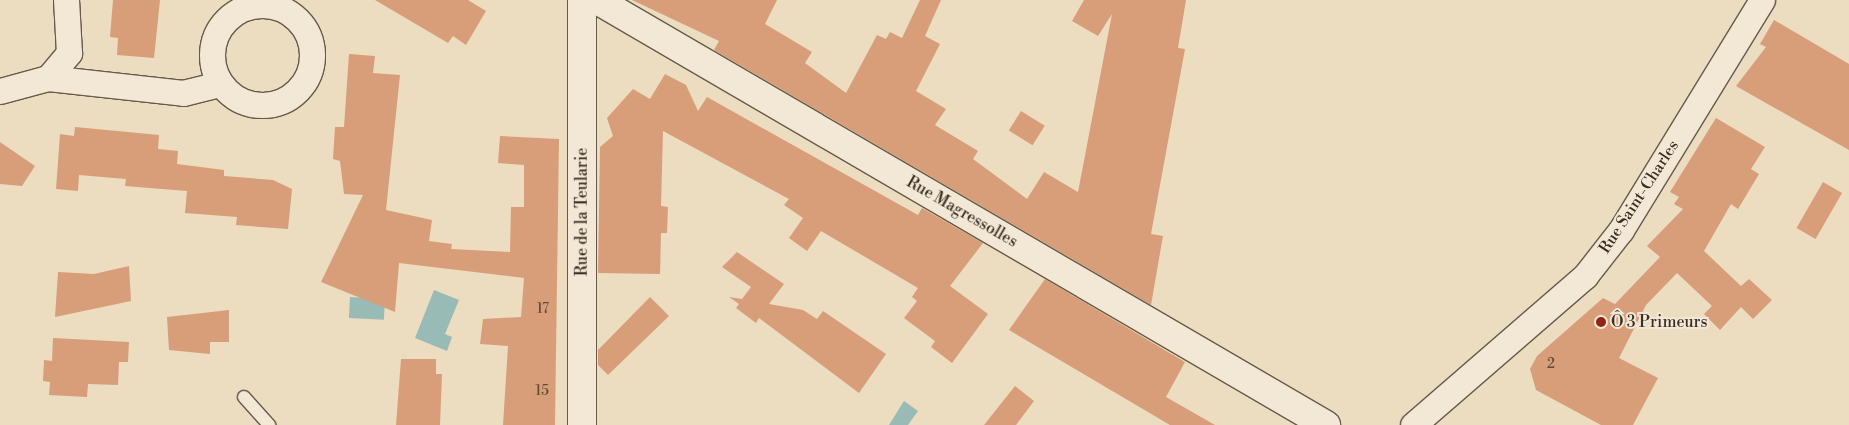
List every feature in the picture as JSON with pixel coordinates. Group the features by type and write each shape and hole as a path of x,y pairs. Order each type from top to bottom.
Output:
{"street":[{"path":"48,78 69,53 66,0"},
{"name":"Rue de la Teularie","path":"582,0 582,425"},
{"name":"Rue Magressolles","path":"597,0 1326,425"},
{"name":"Rue Saint-Charles","path":"1413,425 1585,276 1621,230 1762,0"},
{"path":"0,92 48,78 182,93 218,84 255,108 297,95 315,54 301,19 266,2 229,14 210,47 218,84"}],"lane":[{"path":"244,397 269,425"}],"water":[{"path":"434,290 459,300 445,334 452,337 447,351 415,338"},
{"path":"350,297 385,299 384,320 349,318"},
{"path":"904,401 918,411 908,425 889,425"}],"building":[{"path":"113,0 160,0 154,58 117,55 118,38 110,37"},
{"path":"375,0 468,0 486,11 466,45 453,36 448,43"},
{"path":"632,0 777,0 765,24 812,52 805,63 846,93 877,35 886,39 890,32 902,38 920,0 941,0 925,36 940,44 916,91 946,109 935,125 978,151 973,159 1027,199 1044,172 1078,192 1112,14 1098,36 1072,21 1084,0 1186,0 1178,48 1185,49 1151,234 1163,236 1151,305 714,50 719,41"},
{"path":"1774,20 1849,64 1849,150 1736,86 1766,47 1760,44"},
{"path":"349,54 375,56 373,73 400,75 386,210 432,220 429,241 452,244 451,249 510,252 511,207 524,207 524,165 498,163 500,136 559,139 555,425 503,425 508,346 480,344 483,319 521,317 524,278 399,263 395,312 321,282 363,195 344,194 340,161 333,159 335,127 344,127"},
{"path":"665,74 686,85 698,111 707,97 918,215 922,208 983,243 950,286 988,314 952,363 931,347 935,341 904,318 917,301 912,297 918,288 821,231 807,251 789,238 803,218 784,205 789,199 663,131 661,206 668,207 667,233 661,233 660,274 598,273 600,147 613,136 607,118 633,89 650,99"},
{"path":"1021,111 1045,126 1033,145 1009,131"},
{"path":"1716,118 1765,147 1751,169 1759,174 1738,209 1731,204 1704,251 1741,286 1749,279 1772,300 1753,319 1741,307 1720,330 1704,314 1712,306 1677,273 1646,305 1619,358 1658,378 1633,425 1601,425 1536,390 1530,369 1537,356 1603,298 1615,304 1660,257 1647,246 1683,209 1674,204 1679,197 1670,192"},
{"path":"75,127 159,135 158,149 178,151 177,164 224,170 224,176 273,180 292,189 288,229 236,225 237,217 185,213 187,191 125,186 126,179 79,175 78,191 56,189 60,134 74,136"},
{"path":"0,142 35,166 22,186 0,184"},
{"path":"1823,182 1842,193 1816,239 1796,228"},
{"path":"737,252 784,284 769,304 803,310 817,319 823,311 886,354 859,393 759,318 756,323 736,308 739,304 729,297 742,299 751,287 722,267"},
{"path":"129,266 131,301 55,317 58,272 94,274"},
{"path":"1045,279 1185,362 1166,397 1215,425 1170,425 1009,330"},
{"path":"650,297 669,316 608,375 598,365 598,350"},
{"path":"229,310 229,342 210,342 210,354 169,350 167,317"},
{"path":"53,338 129,342 128,362 119,362 118,385 88,384 87,397 49,395 50,382 43,381 44,360 52,361"},
{"path":"401,359 436,359 436,374 442,374 440,425 396,425"},
{"path":"1015,386 1034,401 1016,425 984,425"}],"place":[{"name":"Ô 3 Primeurs","path":"1601,322"}]}
